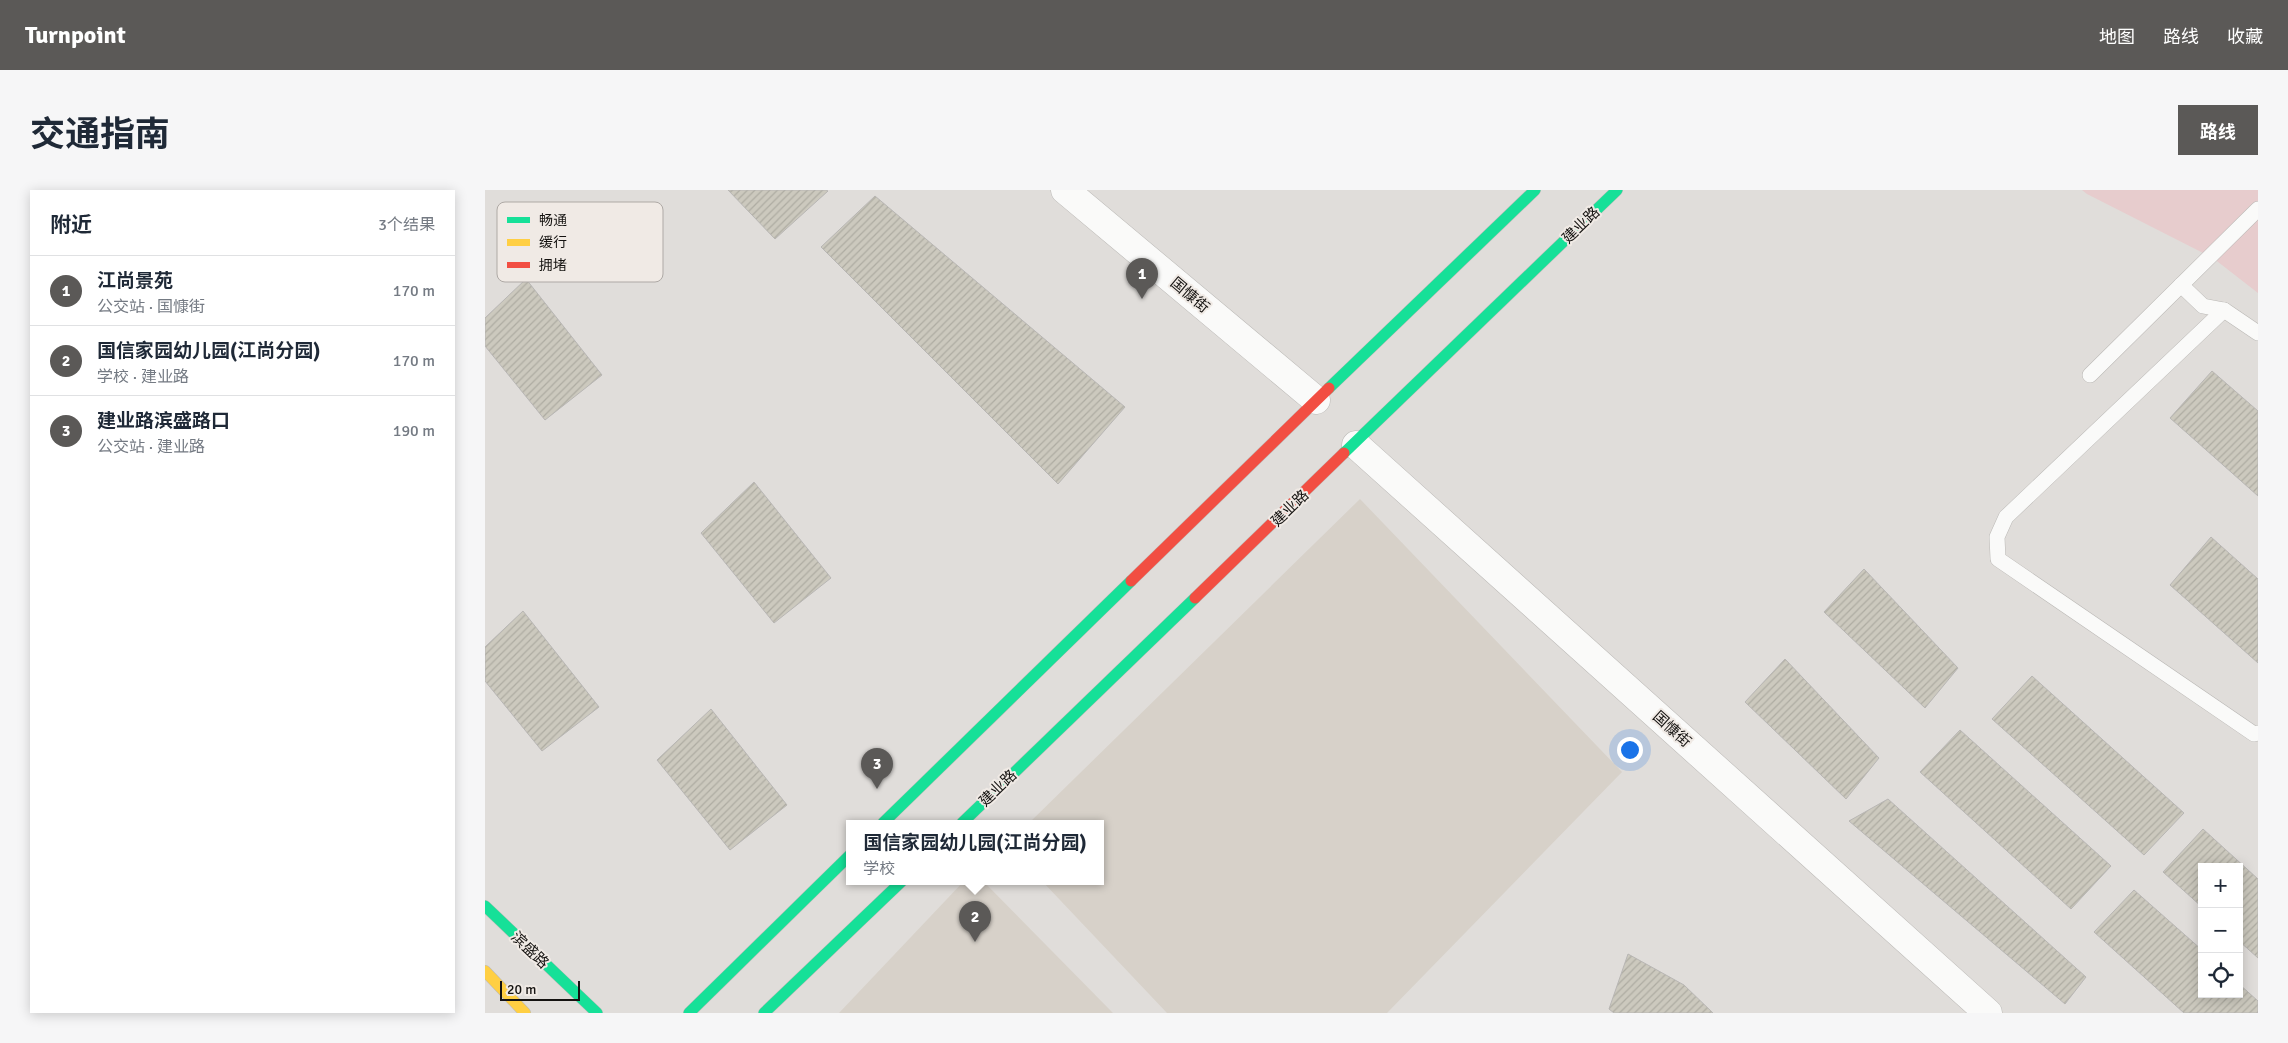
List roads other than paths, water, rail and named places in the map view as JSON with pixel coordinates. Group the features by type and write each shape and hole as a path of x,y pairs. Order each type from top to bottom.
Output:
{"main road":[{"path":"886,820 1316,400 1535,190"},
{"name":"建业路","path":"965,820 1356,445 1617,190"},
{"path":"689,1013 846,860"},
{"path":"764,1013 898,885"},
{"name":"滨盛路","path":"485,906 597,1013"},
{"path":"485,971 525,1013"}],"street":[{"name":"国慷街","path":"1065,190 1316,400"},
{"name":"国慷街","path":"1356,445 1988,1013"}],"lane":[{"path":"2090,375 2258,209"},
{"path":"2181,285 2203,306 2224,310 2258,333"},
{"path":"2224,310 2006,517 1997,537 1998,560 2254,734 2258,733"}],"place":[{"name":"江尚景苑","path":"1142,299"},
{"name":"建业路滨盛路口","path":"877,789"},
{"name":"国信家园幼儿园(江尚分园)","path":"975,942"}]}
